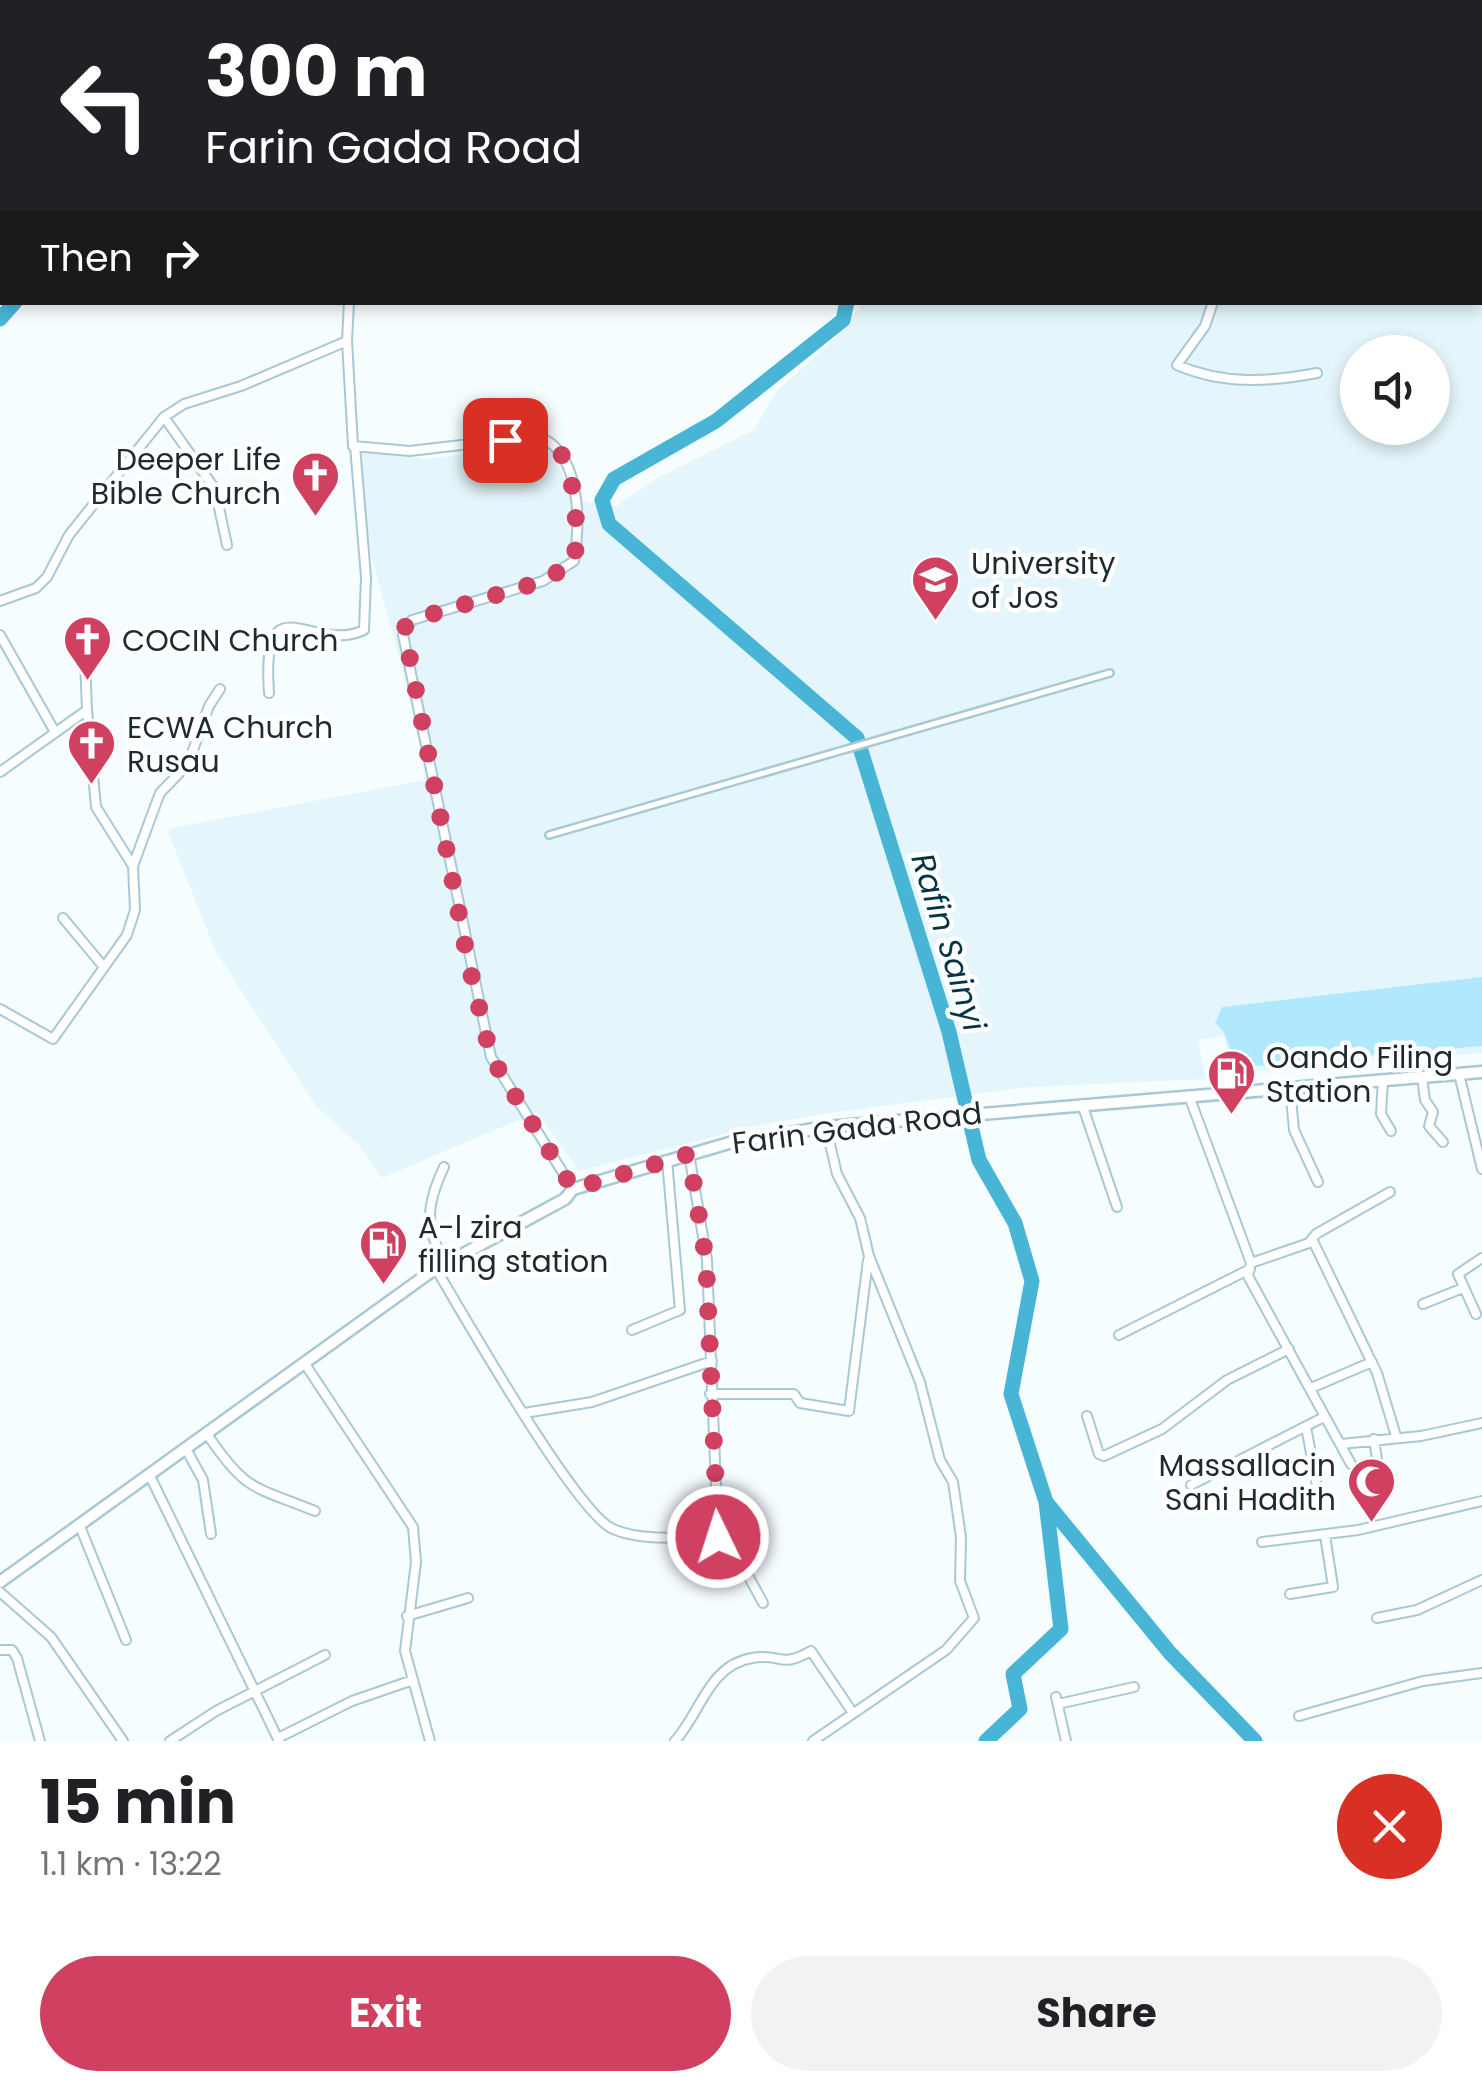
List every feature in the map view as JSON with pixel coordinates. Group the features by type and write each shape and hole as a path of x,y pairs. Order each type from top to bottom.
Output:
{"main road":[{"name":"Farin Gada Road","path":"0,1582 441,1266 565,1198 573,1189 756,1137 826,1127 989,1110 1482,1072"}],"street":[{"path":"269,693 268,642 272,635 290,628 348,635 364,630 366,577 347,341 349,305"},
{"path":"1213,305 1205,326 1177,365 1205,377 1246,381 1317,373"},
{"path":"0,601 36,588 48,577 69,535 164,417 184,404 241,386 347,341"},
{"path":"164,417 215,489 227,546"},
{"path":"355,446 410,452 536,436 548,440 561,453 574,488 578,540 574,562 543,581 412,620 403,635 491,1057 573,1189"},
{"path":"0,635 55,732"},
{"path":"85,659 96,808 132,866"},
{"path":"549,835 1110,673"},
{"path":"0,1009 52,1039 132,924 132,866 160,793 188,764 209,706 220,689"},
{"path":"0,772 88,710"},
{"path":"63,918 103,966"},
{"path":"1459,1074 1482,1170"},
{"path":"1422,1076 1425,1100 1433,1112 1429,1126 1443,1142"},
{"path":"1383,1080 1381,1114 1391,1131"},
{"path":"1290,1088 1294,1130 1318,1182"},
{"path":"1188,1096 1251,1266 1248,1276 1351,1464"},
{"path":"1082,1104 1117,1208"},
{"path":"815,1740 946,1650 974,1618 960,1582 961,1537 953,1482 940,1460 920,1382 869,1256 860,1218 828,1148 826,1127"},
{"path":"689,1154 706,1260 718,1537"},
{"path":"632,1330 680,1310 667,1160"},
{"path":"444,1167 427,1218 441,1266 524,1412 568,1480 607,1526 642,1535 728,1537 763,1603"},
{"path":"1119,1336 1251,1266 1312,1240 1390,1192"},
{"path":"1312,1240 1372,1362 1396,1436"},
{"path":"710,1394 794,1394 800,1403 849,1411 869,1256"},
{"path":"1476,1314 1458,1274 1482,1258"},
{"path":"1423,1304 1463,1288"},
{"path":"1087,1416 1098,1454 1104,1456 1162,1429 1227,1380 1289,1349"},
{"path":"524,1412 592,1402 712,1361"},
{"path":"1311,1388 1372,1362"},
{"path":"305,1364 413,1527 416,1562 404,1651 430,1741"},
{"path":"1192,1485 1324,1417"},
{"path":"1341,1444 1422,1436 1482,1424"},
{"path":"1306,1427 1318,1491"},
{"path":"207,1434 236,1476 253,1488 315,1511"},
{"path":"1374,1439 1380,1480"},
{"path":"186,1449 203,1480 211,1534"},
{"path":"149,1474 279,1739 352,1701 410,1681"},
{"path":"1262,1542 1325,1535 1482,1501"},
{"path":"78,1524 126,1640"},
{"path":"1290,1594 1335,1584 1325,1535"},
{"path":"1377,1618 1416,1610 1482,1580"},
{"path":"0,1592 51,1637 123,1741"},
{"path":"408,1616 468,1598"},
{"path":"0,1650 12,1650 17,1658 40,1741"},
{"path":"675,1741 726,1668 756,1657 790,1663 811,1651 853,1713"},
{"path":"170,1741 255,1689 325,1656"},
{"path":"1299,1716 1423,1681 1482,1673"},
{"path":"1066,1741 1057,1700 1134,1687"}],"shaded area":[{"name":"University of Jos","path":"861,305 1482,305 1482,1053 1239,1073 1233,1069 1223,1036 1198,1040 1206,1079 1030,1087 828,1113 756,1126 579,1171 537,1112 382,1178 360,1146 316,1106 215,950 168,832 172,828 425,780 415,716 364,529 360,450 424,459 538,446 553,453 571,493 581,501 617,506 654,480 754,430 777,391 835,338"},
{"path":"1482,977 1482,1046 1304,1061 1303,1065 1236,1066 1224,1032 1215,1023 1222,1007"}],"waterway":[{"path":"0,319 12,305"},
{"name":"Rafin Sainyi","path":"846,305 843,320 716,421 614,479 602,500 609,524 857,738 949,1032 979,1160 1015,1223 1032,1281 1011,1394 1046,1502 1170,1653 1255,1741"},
{"path":"986,1741 1020,1709 1013,1674 1061,1629 1046,1502"}],"place":[{"name":"Deeper Life Bible Church","path":"316,518"},
{"name":"University of Jos","path":"936,622"},
{"name":"COCIN Church","path":"87,682"},
{"name":"ECWA Church Rusau","path":"92,786"},
{"name":"Oando Filing Station","path":"1231,1116"},
{"name":"A-l zira filling station","path":"383,1286"},
{"name":"Massallacin Sani Hadith","path":"1371,1524"}],"route":[{"path":"505,440 536,436 548,440 561,453 574,488 578,540 574,562 543,581 412,620 403,635 491,1057 573,1189 601,1184 689,1154 710,1310 718,1537"}]}
